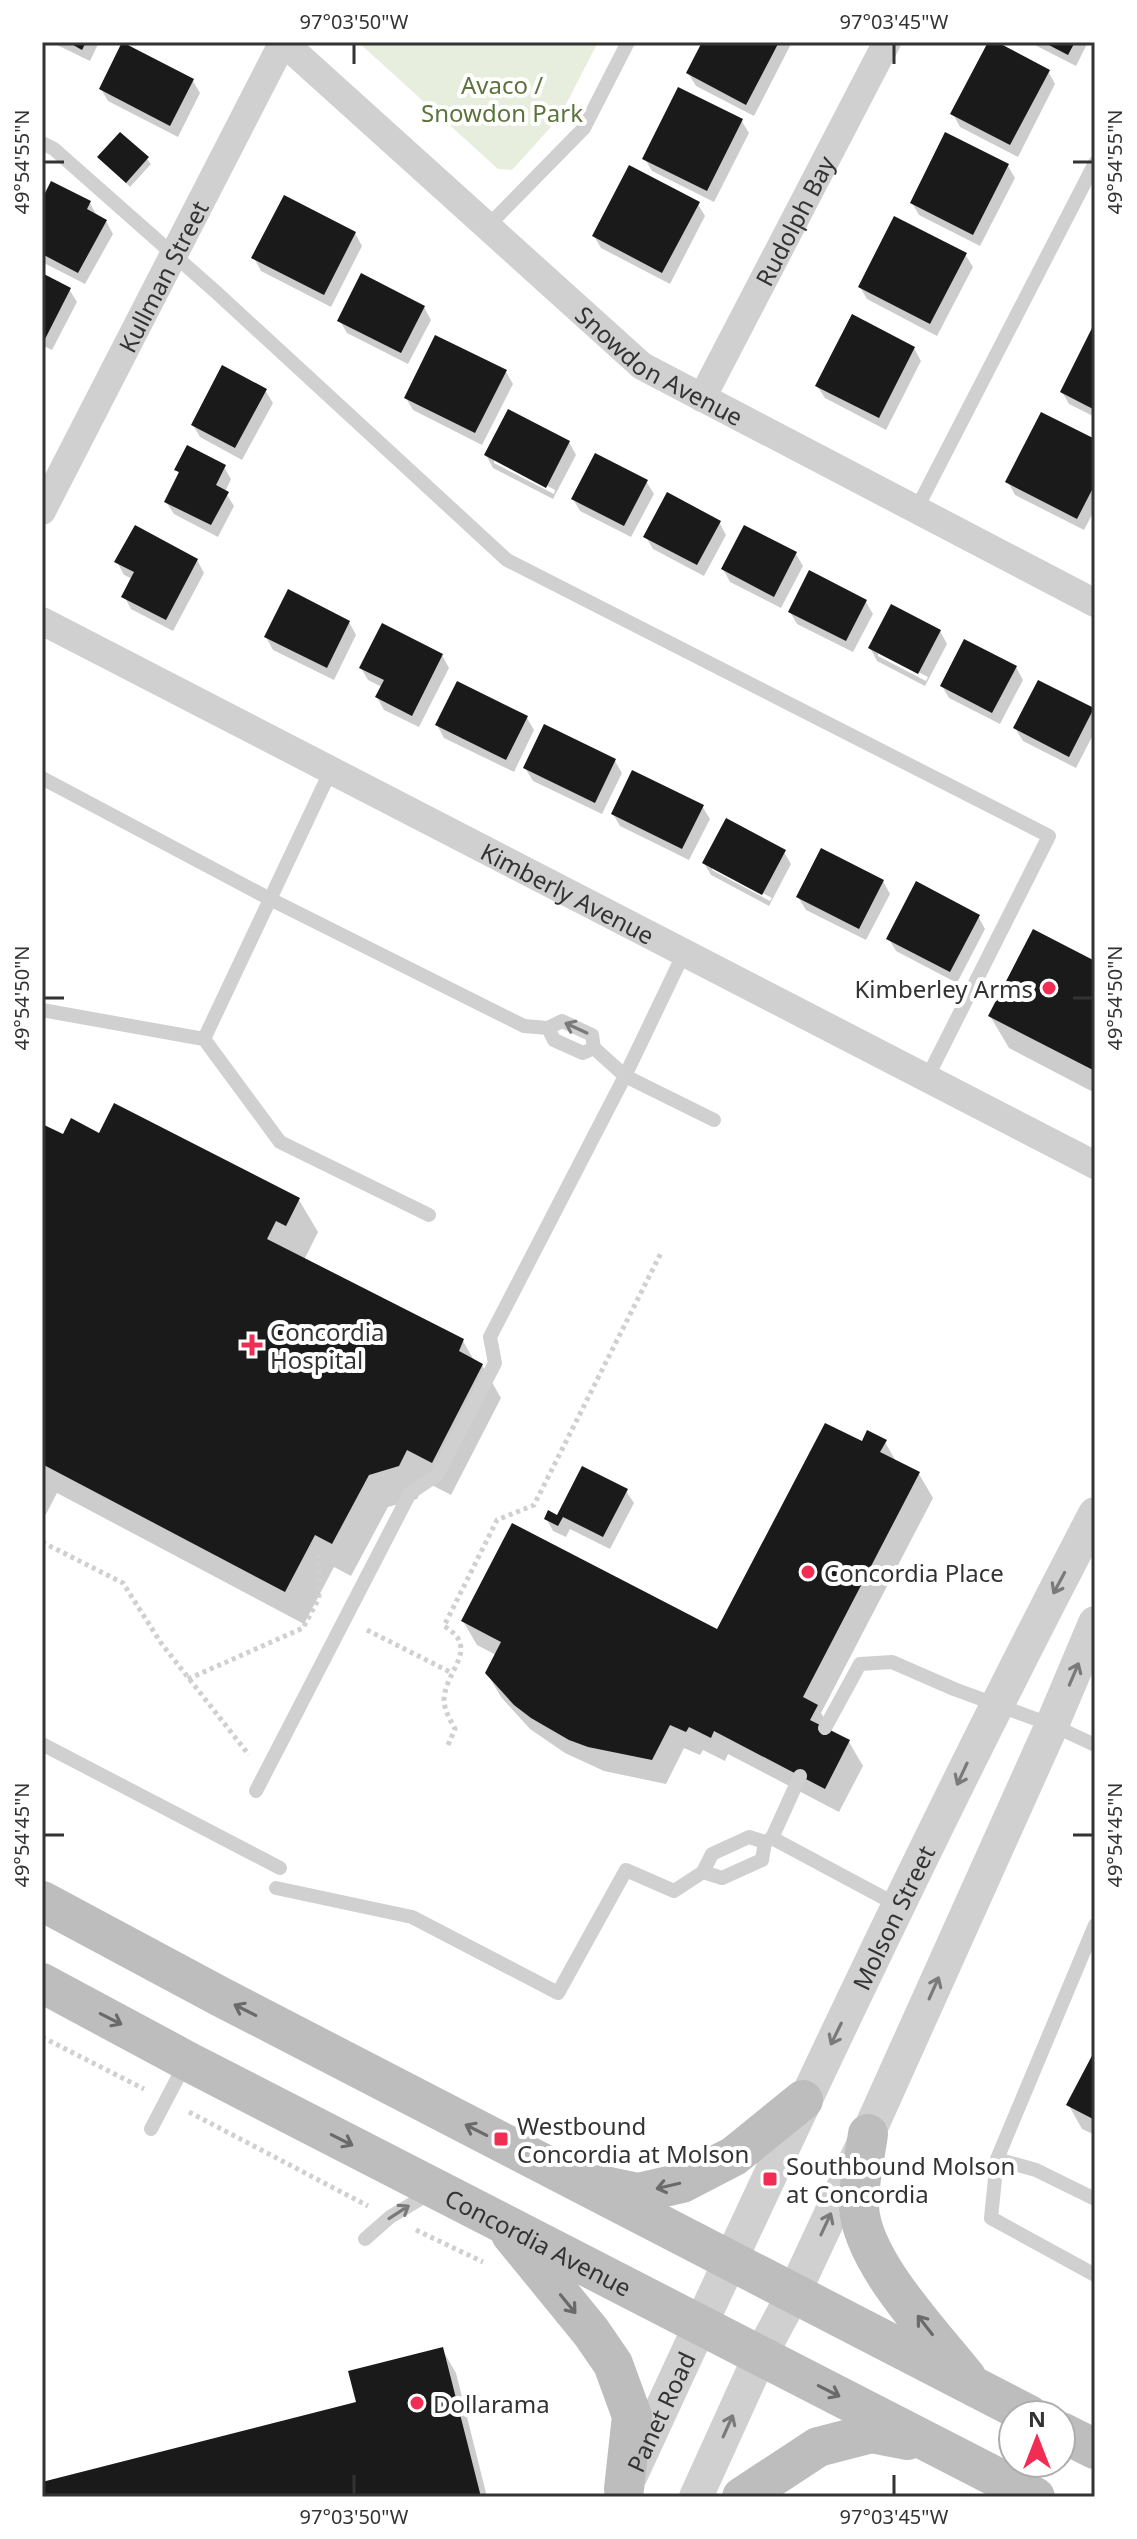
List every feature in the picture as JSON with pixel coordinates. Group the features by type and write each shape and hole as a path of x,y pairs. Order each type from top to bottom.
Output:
{"main road":[{"path":"42,1901 570,2179 998,2399"},
{"name":"Concordia Avenue","path":"42,1983 187,2061 1035,2497"},
{"path":"570,2179 638,2193 682,2183 734,2156 803,2100"},
{"path":"868,2134 859,2206 863,2234 875,2257 973,2386"},
{"path":"501,2222 591,2332 613,2364 632,2416 622,2493"},
{"path":"742,2497 818,2447 872,2433 934,2445"},
{"path":"1077,2440 1095,2449"}],"street":[{"name":"Snowdon Avenue","path":"283,42 634,360 658,376 1095,603"},
{"name":"Kullman Street","path":"42,511 283,42"},
{"name":"Rudolph Bay","path":"702,398 887,42"},
{"name":"Kimberly Avenue","path":"42,621 1095,1165"},
{"name":"Molson Street","path":"700,2325 803,2100 995,1704 1095,1514"},
{"path":"696,2497 760,2356 793,2295 868,2134 1095,1623"},
{"name":"Panet Road","path":"622,2493 700,2325"}],"lane":[{"path":"487,227 584,128 628,42"},
{"path":"42,143 54,149 173,254 507,560 1049,836 927,1078"},
{"path":"916,510 1095,163"},
{"path":"204,1039 331,770"},
{"path":"42,778 270,899 524,1026 548,1028 562,1021 592,1035 594,1048 625,1076 714,1120"},
{"path":"256,1791 410,1493 437,1475 495,1363 490,1337 625,1076 684,953"},
{"path":"42,1010 204,1039 280,1142 429,1215"},
{"path":"825,1728 860,1664 892,1662 1095,1745"},
{"path":"42,1744 280,1868"},
{"path":"703,1872 722,1878 762,1860 800,1776"},
{"path":"276,1888 412,1917 558,1993 626,1870 674,1891 703,1872 712,1854 749,1837 769,1840 899,1906"},
{"path":"1095,1925 997,2159 991,2218 1095,2275"},
{"path":"151,2129 187,2061"},
{"path":"997,2159 1036,2170 1095,2199"},
{"path":"365,2239 390,2217 437,2189"}],"path":[{"path":"448,1745 455,1729 445,1706 446,1685 458,1663 460,1640 457,1634 444,1626 497,1520 534,1505 662,1251"},
{"path":"42,1542 123,1583 161,1643 265,1774"},
{"path":"188,1679 303,1628 319,1598 318,1556"},
{"path":"391,1641 452,1673"},
{"path":"42,2037 390,2217 490,2265"}],"green space":[{"name":"Avaco / Snowdon Park","path":"358,42 598,42 559,118 512,170 498,169"}],"building":[{"path":"68,42 86,42 82,50"},
{"path":"122,42 194,79 170,126 99,89"},
{"path":"702,42 779,42 746,105 686,73"},
{"path":"988,42 997,42 1050,70 1010,145 950,114"},
{"path":"1043,42 1075,42 1068,55"},
{"path":"678,87 743,119 707,191 642,159"},
{"path":"120,132 149,157 126,183 97,157"},
{"path":"945,132 1009,164 973,235 910,203"},
{"path":"629,165 700,202 662,273 592,236"},
{"path":"51,181 91,201 87,209 107,220 78,273 42,254 42,199"},
{"path":"284,195 356,232 324,295 251,258"},
{"path":"894,216 967,253 930,324 858,287"},
{"path":"42,273 71,288 45,339 42,337"},
{"path":"361,273 425,306 401,353 337,321"},
{"path":"852,314 915,347 879,418 815,386"},
{"path":"1095,322 1095,410 1060,392"},
{"path":"435,335 507,370 475,433 404,398"},
{"path":"222,365 267,389 235,448 191,425"},
{"path":"508,409 570,441 546,488 484,455"},
{"path":"1041,412 1095,439 1095,484 1077,519 1005,482"},
{"path":"187,445 226,465 216,485 229,492 211,525 164,502 179,472 174,470"},
{"path":"595,453 648,480 624,526 571,499"},
{"path":"667,492 721,521 697,565 643,537"},
{"path":"135,525 198,559 166,620 121,597 134,572 114,562"},
{"path":"744,525 797,552 774,597 721,569"},
{"path":"809,570 867,600 846,641 788,612"},
{"path":"288,589 350,621 327,668 264,637"},
{"path":"891,604 941,630 918,674 868,648"},
{"path":"382,623 443,654 412,716 375,697 384,680 359,668"},
{"path":"964,639 1017,666 992,713 940,686"},
{"path":"1038,680 1094,708 1069,757 1013,728"},
{"path":"457,681 528,716 506,760 435,725"},
{"path":"544,724 616,759 595,803 523,768"},
{"path":"632,770 704,805 682,849 611,814"},
{"path":"726,818 786,850 762,895 702,863"},
{"path":"821,848 884,880 859,929 796,897"},
{"path":"916,881 980,915 950,972 886,939"},
{"name":"Kimberley Arms","path":"1033,929 1095,961 1095,1071 988,1016"},
{"name":"Concordia Hospital","path":"114,1103 300,1198 286,1226 276,1221 267,1239 464,1339 459,1351 483,1364 432,1463 407,1450 399,1466 369,1475 332,1544 315,1535 285,1592 42,1464 42,1124 63,1134 71,1118 99,1133"},
{"name":"Concordia Place","path":"825,1423 862,1441 867,1430 887,1440 880,1452 920,1472 803,1697 818,1705 810,1720 850,1740 825,1789 714,1731 711,1738 689,1727 686,1732 670,1725 652,1760 588,1747 531,1718 514,1705 485,1673 501,1642 461,1621 512,1523 717,1629"},
{"path":"582,1466 628,1489 603,1537 563,1517 558,1526 544,1519 548,1510 557,1515"},
{"path":"1095,2050 1095,2120 1066,2105"},
{"path":"443,2347 481,2497 42,2497 42,2482 356,2402 348,2371"}],"place":[{"name":"Kimberley Arms","path":"1049,988"},
{"name":"Concordia Hospital","path":"252,1345"},
{"name":"Concordia Place","path":"808,1572"},
{"name":"Westbound Concordia at Molson","path":"501,2139"},
{"name":"Southbound Molson at Concordia","path":"770,2179"},
{"name":"Dollarama","path":"417,2403"}]}
